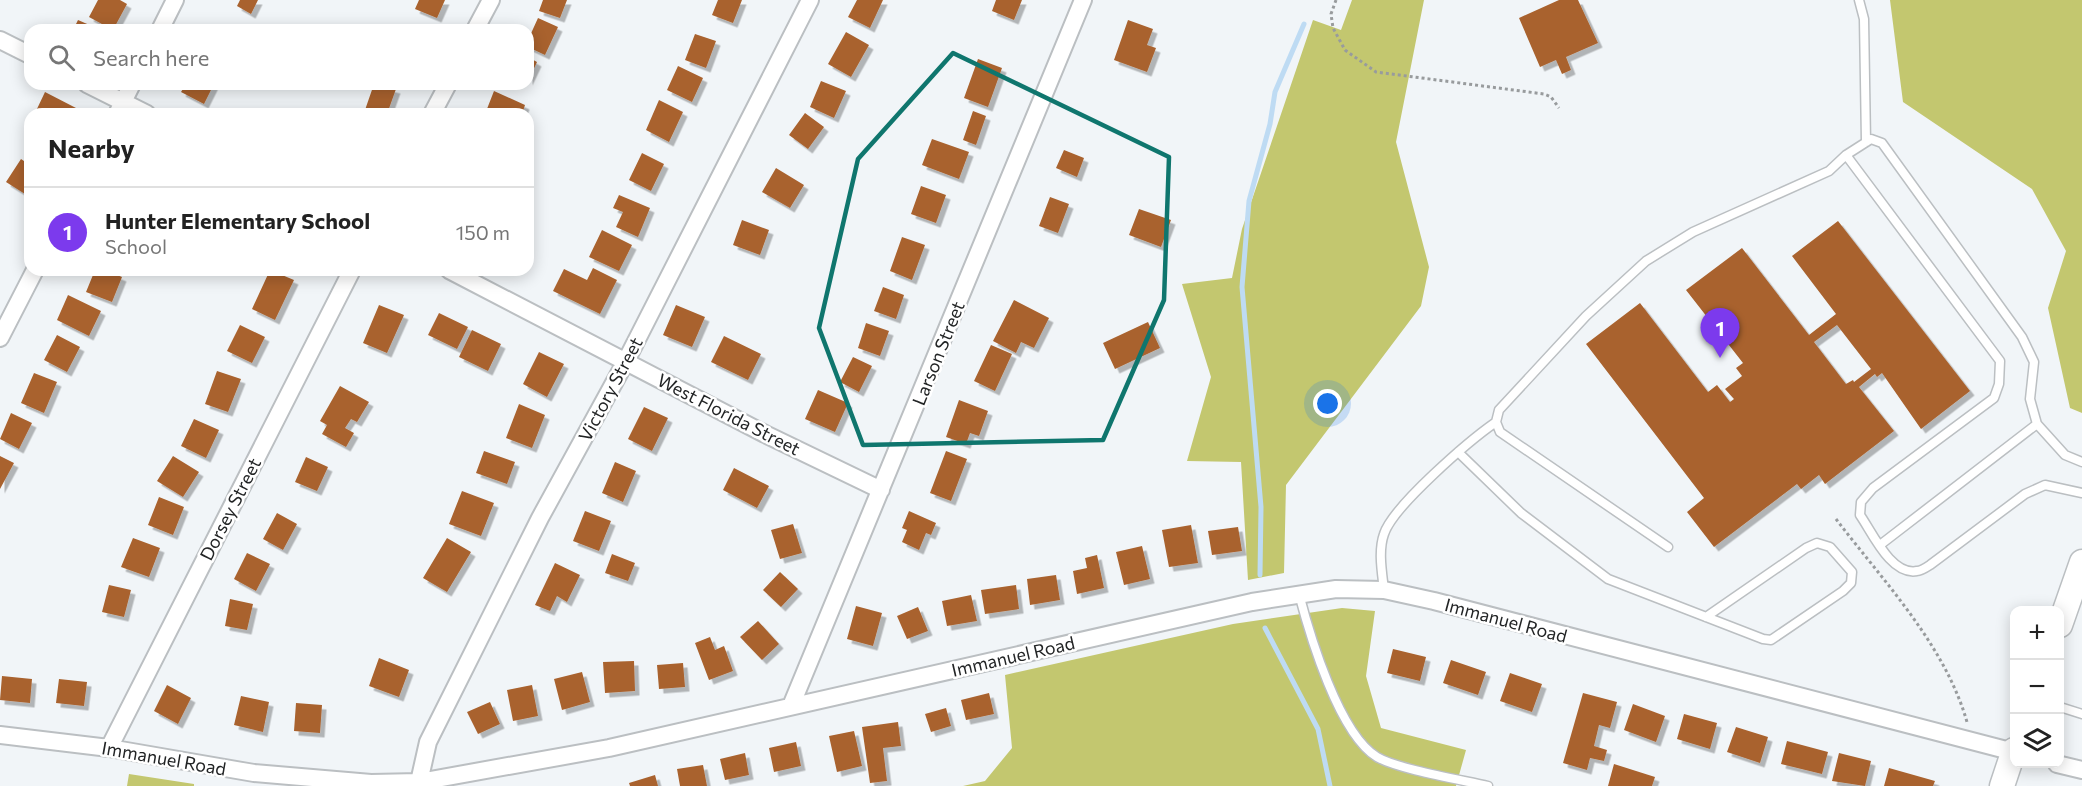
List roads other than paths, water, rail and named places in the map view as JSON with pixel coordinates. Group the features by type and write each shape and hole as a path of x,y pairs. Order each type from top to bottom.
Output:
{"main road":[{"path":"2064,613 2082,561"},
{"path":"2002,786 2010,763"}],"street":[{"path":"163,24 175,0"},
{"path":"479,24 491,0"},
{"name":"Victory Street","path":"419,782 428,742 540,518 626,361 810,0"},
{"name":"Larson Street","path":"791,706 1083,0"},
{"path":"0,40 24,52"},
{"path":"95,90 120,108 129,90"},
{"path":"435,108 445,90"},
{"path":"0,338 32,276"},
{"name":"Dorsey Street","path":"109,748 349,276"},
{"name":"West Florida Street","path":"461,276 765,434 881,490"},
{"name":"Immanuel Road","path":"0,735 109,748 254,773 371,783 419,782 609,748 1299,593 1336,589 1384,590 2010,750"},
{"path":"2064,766 2082,770"}],"lane":[{"path":"1858,0 1864,19 1866,142"},
{"path":"1668,547 1500,432 1496,422 1499,410 1586,316 1646,261 1693,232 1829,171 1846,155 1871,139 1882,143 2022,337 2034,362 2030,399 2037,424 2065,455 2082,462"},
{"path":"1846,155 2000,361 1999,384 1994,398 1873,488 1861,502 1860,515 1880,545 1901,569 1917,572 1930,565 2025,494 2045,484 2082,493"},
{"path":"1384,590 1381,558 1384,534 1394,516 1458,452 1496,422"},
{"path":"1880,545 2037,424"},
{"path":"1458,452 1521,513 1608,579 1706,618 1771,640 1843,591 1851,583 1852,572 1830,547 1817,543 1806,548 1706,618"},
{"path":"1299,593 1314,649 1344,715 1366,749 1390,762 1488,786"},
{"path":"2064,709 2082,714"}],"waterway":[{"path":"1260,575 1261,507 1242,287 1249,201 1270,124 1275,92 1304,24"},
{"path":"1265,628 1318,729 1330,786"}],"place":[{"name":"Hunter Elementary School","path":"1720,358"}]}
